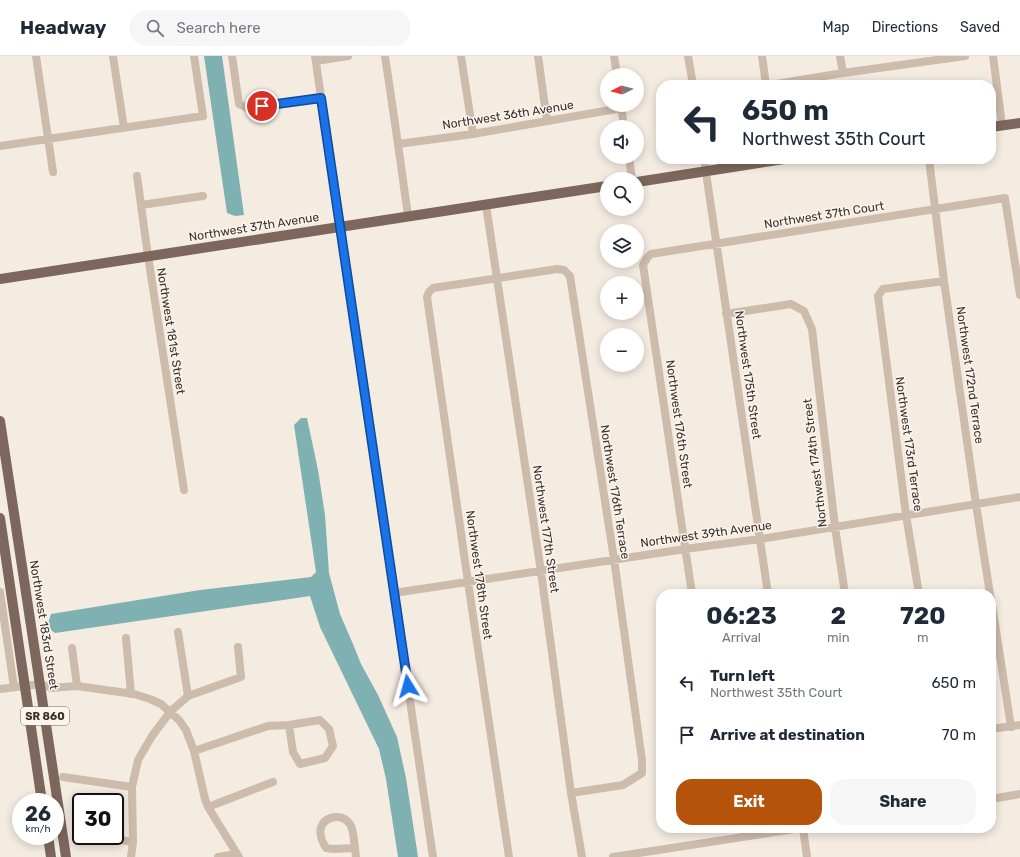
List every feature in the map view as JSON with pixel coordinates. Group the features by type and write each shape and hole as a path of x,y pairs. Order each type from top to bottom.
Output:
{"main road":[{"path":"996,126 1020,123"},
{"path":"644,181 749,164"},
{"name":"Northwest 37th Avenue","path":"0,279 600,187"},
{"name":"Northwest 183rd Street","path":"0,421 66,857"},
{"name":"SR 860","path":"0,518 41,793"},
{"path":"1,531 12,540 20,552"},
{"path":"49,845 51,857"}],"street":[{"path":"36,56 53,172"},
{"path":"113,56 124,128"},
{"path":"0,146 202,116 194,56"},
{"path":"232,56 240,104 247,108 321,98"},
{"path":"348,56 316,58 433,857"},
{"path":"385,56 408,216"},
{"path":"461,56 473,134"},
{"path":"538,56 547,121"},
{"path":"614,56 616,68"},
{"path":"688,56 692,80"},
{"path":"762,56 765,80"},
{"path":"840,56 843,73"},
{"path":"800,80 915,59 965,56"},
{"path":"993,56 1002,125"},
{"name":"Northwest 36th Avenue","path":"398,144 473,134 600,110"},
{"name":"Northwest 175th Street","path":"704,164 767,589"},
{"name":"Northwest 172nd Terrace","path":"930,164 944,281 989,589"},
{"name":"Northwest 181st Street","path":"137,176 140,205 184,490"},
{"path":"140,205 204,196"},
{"name":"Northwest 37th Court","path":"647,258 652,254 1005,198 1020,295"},
{"name":"Northwest 177th Street","path":"486,205 571,793 582,857"},
{"name":"Northwest 176th Street","path":"647,258 643,265 691,589"},
{"name":"Northwest 176th Terrace","path":"497,278 557,269 564,270 570,276 636,712 642,760 642,773 623,785 571,793"},
{"name":"Northwest 178th Street","path":"497,278 433,288 426,297 509,857"},
{"name":"Northwest 173rd Terrace","path":"918,589 906,515 878,296 883,289 944,281"},
{"name":"Northwest 174th Street","path":"726,314 791,304 804,310 812,329 835,527 844,589"},
{"name":"Northwest 39th Avenue","path":"394,593 540,572 614,559 760,539 1020,497"},
{"path":"0,592 1,611 14,687"},
{"path":"996,624 1016,726 996,728"},
{"path":"178,632 188,696"},
{"path":"126,638 131,694"},
{"path":"131,857 133,842 132,787 138,760 152,736 170,712 188,696 241,677 238,647"},
{"path":"72,648 77,686"},
{"path":"0,689 40,684 51,688 77,686 134,694 161,704 179,720 186,730 194,751 204,799 238,855 218,857"},
{"path":"194,751 268,726 289,725 320,720 329,728 333,746 325,758 300,764 293,752 289,725"},
{"path":"63,777 132,787"},
{"path":"208,807 273,782"},
{"path":"996,798 1020,794"},
{"path":"354,848 326,848 320,836 320,828 324,821 331,817 341,817 347,821 352,827 356,857"},
{"path":"613,857 769,833"},
{"path":"803,833 807,857"},
{"path":"124,841 133,842"}],"water":[{"path":"204,56 222,56 244,215 235,216 227,213"},
{"path":"301,418 307,418 318,470 325,515 329,573 340,614 361,664 378,695 397,737 406,778 418,857 398,857 386,779 379,749 320,627 310,596 55,633 48,624 51,614 200,590 311,577 316,572 294,425"}],"route":[{"path":"262,106 321,98 408,686"}]}
